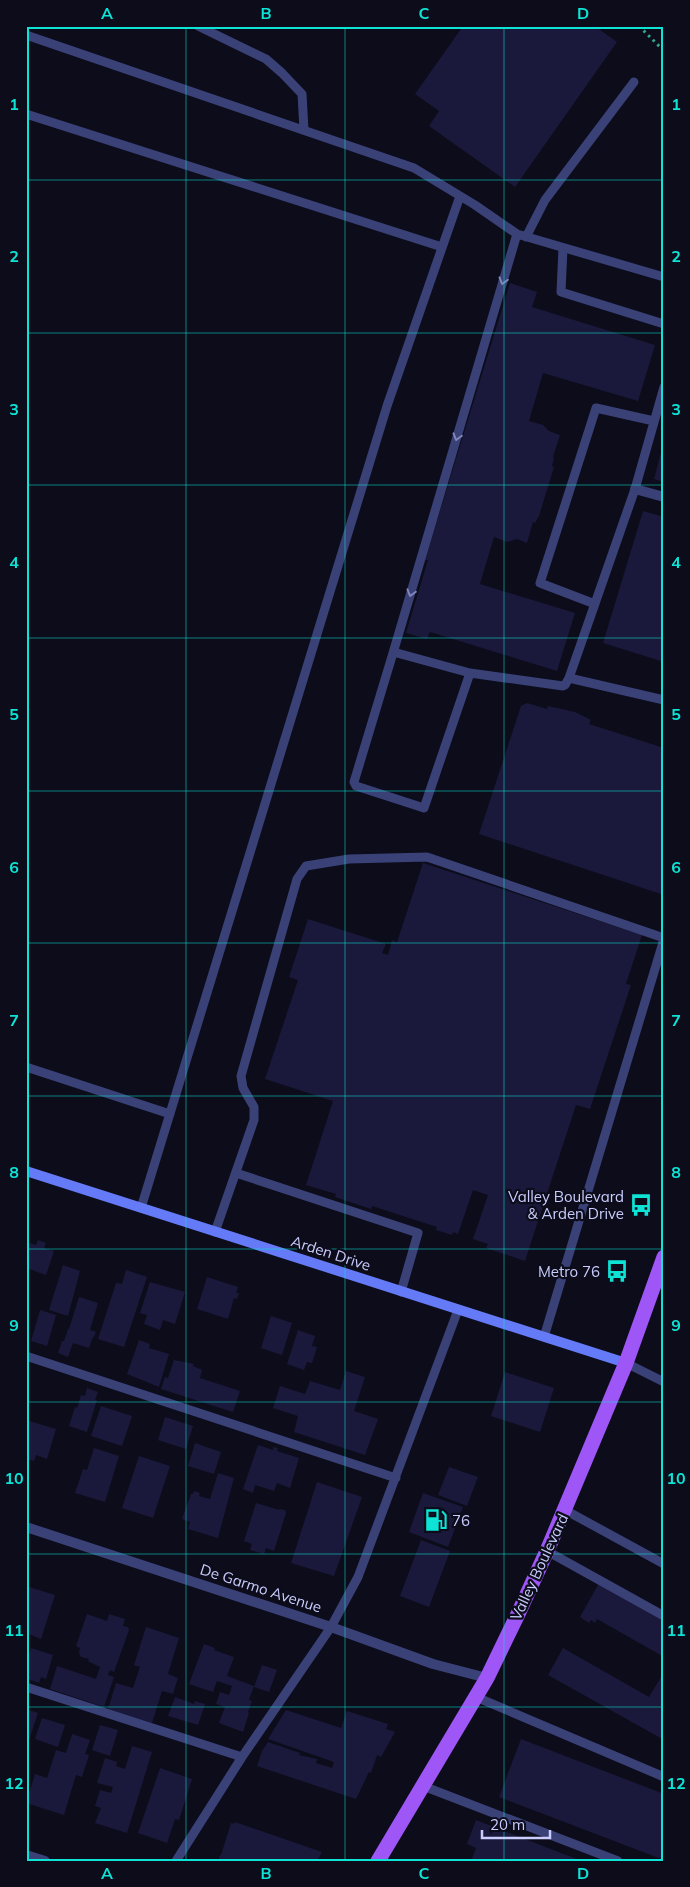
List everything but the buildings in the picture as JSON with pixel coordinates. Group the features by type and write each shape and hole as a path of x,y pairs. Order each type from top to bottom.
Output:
{"main road":[{"name":"Valley Boulevard","path":"378,1861 487,1678 565,1510 626,1364 664,1257"}],"street":[{"path":"635,489 664,496"},
{"name":"Arden Drive","path":"26,1171 626,1364"},
{"name":"De Garmo Avenue","path":"26,1527 330,1627 433,1664 487,1678"},
{"path":"26,1855 45,1861"}],"lane":[{"path":"198,26 266,59 282,73 302,94 304,130"},
{"path":"26,35 414,168 522,236 664,277"},
{"path":"470,673 424,808 356,786 354,782 522,236 546,200 634,82"},
{"path":"26,114 442,247"},
{"path":"141,1208 384,416 460,196"},
{"path":"563,248 561,292 664,324"},
{"path":"393,653 470,673 565,685 635,489 664,387"},
{"path":"595,604 540,583 596,408 654,421"},
{"path":"569,678 664,700"},
{"path":"215,1232 254,1120 254,1107 243,1088 241,1076 297,879 306,866 349,859 427,858 664,938 544,1337"},
{"path":"26,1067 170,1114"},
{"path":"236,1172 418,1234 401,1292"},
{"path":"176,1861 242,1757 330,1627 358,1577 458,1310"},
{"path":"26,1356 396,1478"},
{"path":"626,1364 664,1382"},
{"path":"565,1510 664,1564"},
{"path":"547,1551 664,1616"},
{"path":"26,1687 242,1757"},
{"path":"476,1697 664,1777"},
{"path":"423,1786 618,1861"}],"path":[{"path":"639,26 664,51"}],"place":[{"name":"Valley Boulevard & Arden Drive","path":"641,1205"},
{"name":"Metro 76","path":"617,1271"},
{"name":"76","path":"436,1520"}]}
